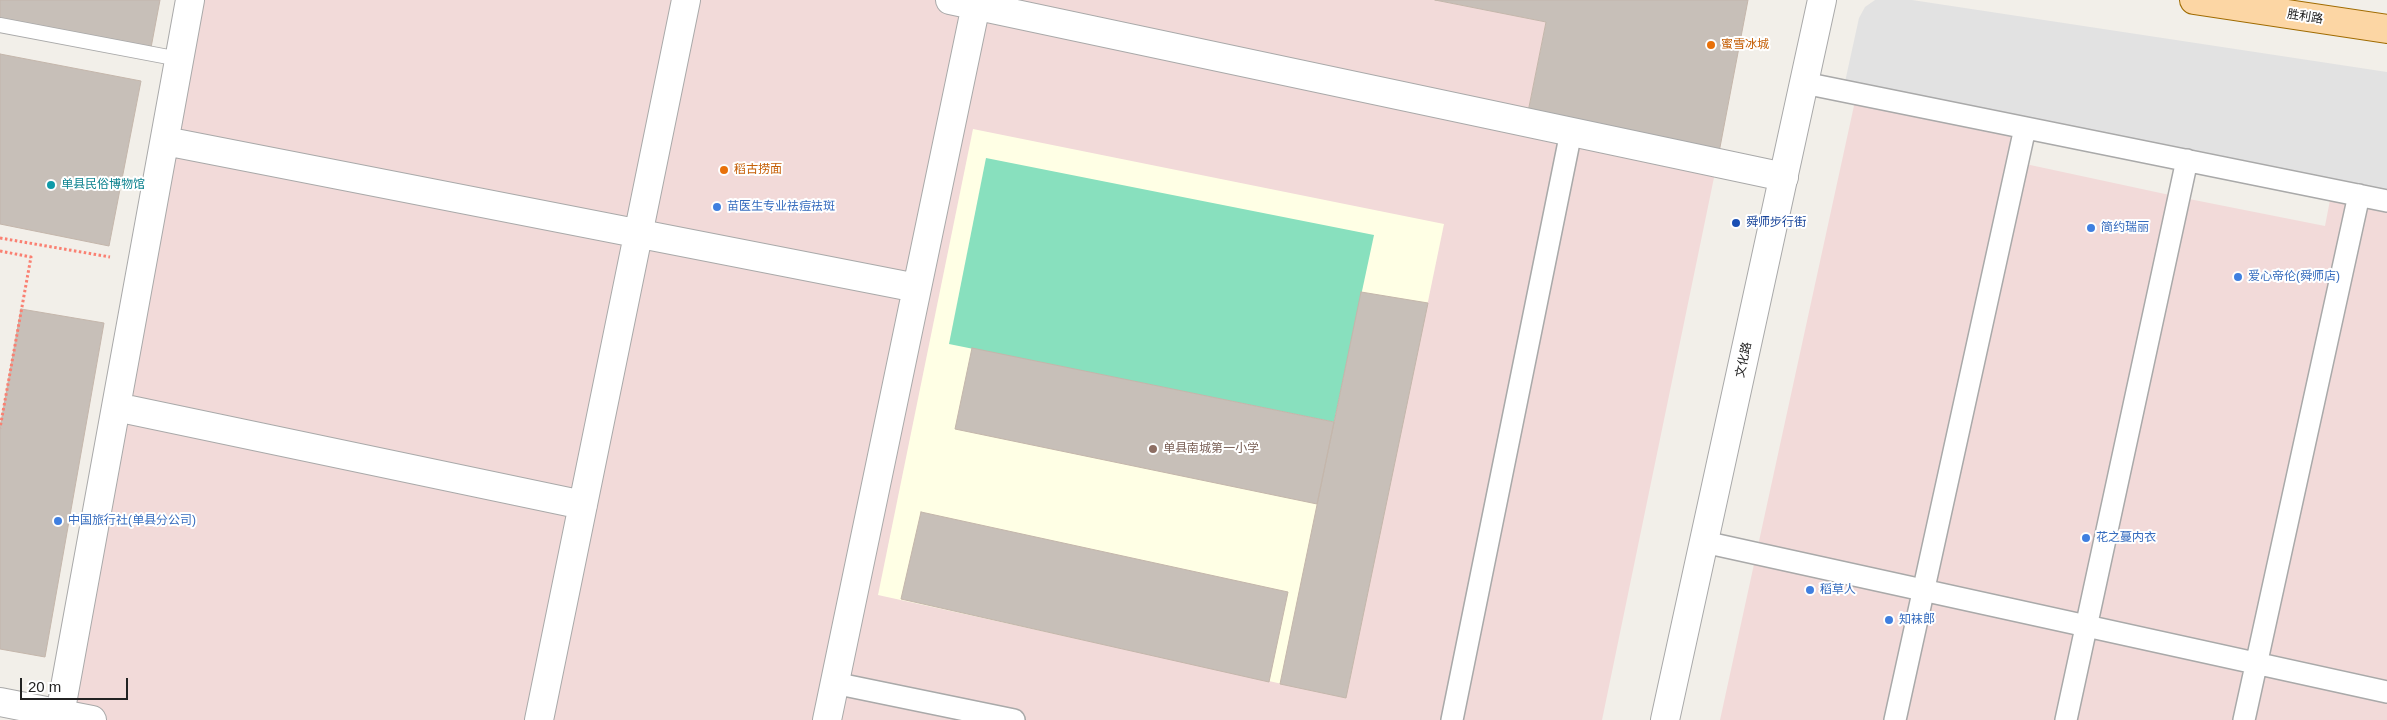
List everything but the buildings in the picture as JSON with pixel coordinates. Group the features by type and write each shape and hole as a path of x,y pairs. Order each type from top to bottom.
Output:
{"main road":[{"name":"胜利路","path":"2194,0 2387,29"}],"street":[{"path":"60,717 190,0"},
{"path":"539,720 686,0"},
{"path":"950,0 977,3 1784,177"},
{"name":"文化路","path":"1665,720 1822,0"},
{"path":"827,720 977,3"},
{"path":"1804,83 2387,200"},
{"path":"1895,720 2025,128"},
{"path":"1452,720 1571,132"},
{"path":"165,140 917,288"},
{"path":"2066,720 2187,160"},
{"path":"2244,720 2359,195"},
{"path":"116,407 583,505"},
{"path":"1704,542 2387,692"},
{"path":"834,683 1014,720"},
{"path":"0,702 60,717 92,720"}],"lane":[{"path":"0,25 179,59"}],"path":[{"path":"0,238 142,263"},
{"path":"0,251 31,257 0,428"}],"shaded area":[{"path":"190,0 1435,0 1546,22 1526,122 1717,163 1602,720 59,720","holes":["1428,303 901,599 878,594"]},
{"path":"1875,0 1912,0 2387,72 2387,201 1843,91 1859,18 1865,7"},
{"name":"舜师步行街","path":"1855,101 2013,126 2007,160 2179,197 2325,226 2331,195 2387,207 2387,720 1720,720"},
{"name":"单县南城第一小学","path":"973,129 1444,224 1346,698 878,595"}],"green space":[{"path":"986,158 1374,235 1334,422 949,344"}],"place":[{"name":"蜜雪冰城","path":"1711,45"},
{"name":"稻古捞面","path":"724,170"},
{"name":"单县民俗博物馆","path":"51,185"},
{"name":"苗医生专业祛痘祛斑","path":"717,207"},
{"name":"舜师步行街","path":"1736,223"},
{"name":"简约瑞丽","path":"2091,228"},
{"name":"爱心帝伦(舜师店)","path":"2238,277"},
{"name":"单县南城第一小学","path":"1153,449"},
{"name":"中国旅行社(单县分公司)","path":"58,521"},
{"name":"花之蔓内衣","path":"2086,538"},
{"name":"稻草人","path":"1810,590"},
{"name":"知袜郎","path":"1889,620"}]}
